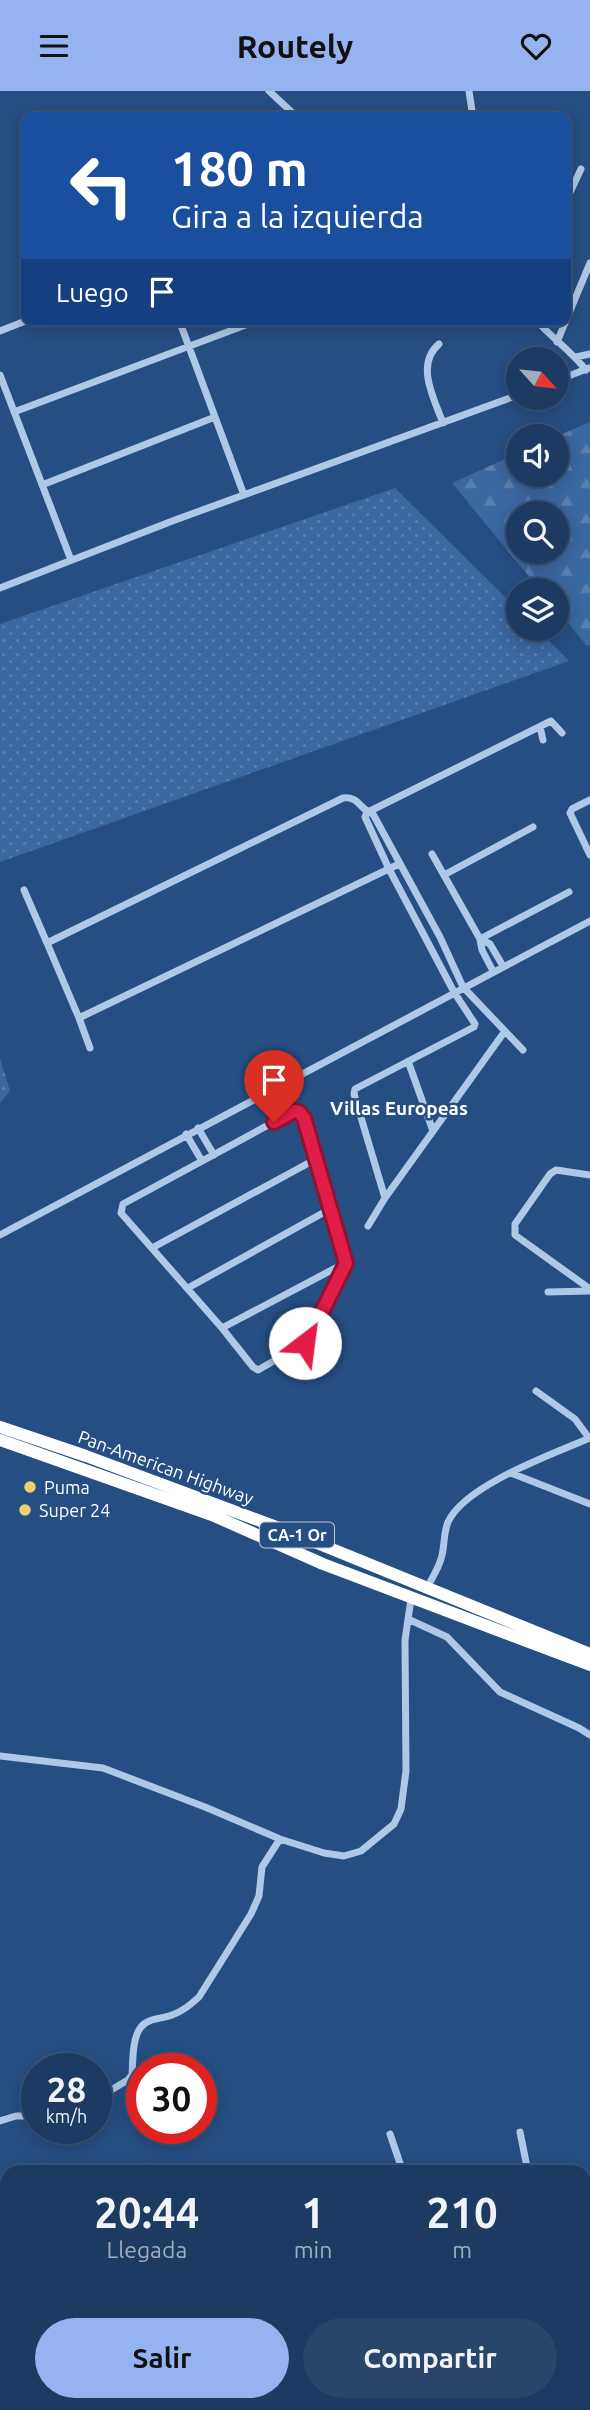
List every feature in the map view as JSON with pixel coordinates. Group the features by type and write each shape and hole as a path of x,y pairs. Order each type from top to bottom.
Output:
{"highway":[{"name":"Pan-American Highway","path":"0,1427 171,1486 590,1654"},
{"name":"Pan-American Highway","path":"0,1440 212,1515 411,1599 590,1665"},
{"path":"317,1561 316,1551 319,1549 371,1570 394,1574"}],"street":[{"path":"269,91 292,112"},
{"path":"469,91 471,112"},
{"path":"571,189 580,169"},
{"path":"571,308 590,263"},
{"path":"0,331 21,323"},
{"path":"181,326 243,495"},
{"path":"14,412 243,326"},
{"path":"542,326 588,369 569,376"},
{"path":"557,342 564,326"},
{"path":"439,344 433,349 427,362 431,391 443,423"},
{"path":"576,357 590,354"},
{"path":"0,375 71,561"},
{"path":"0,589 243,495 506,399"},
{"path":"42,485 215,417"},
{"path":"385,1198 354,1091 359,1085 474,1027 475,1020 454,992 365,817 367,812 551,721 562,733"},
{"path":"540,727 543,740"},
{"path":"47,943 343,799 354,799 367,812 373,814 440,937 463,987 523,1050"},
{"path":"590,800 572,809 570,813 590,855"},
{"path":"444,875 533,827"},
{"path":"432,853 480,939 482,950 493,971"},
{"path":"79,1018 399,864"},
{"path":"24,890 90,1048"},
{"path":"480,939 569,892"},
{"path":"417,920 426,914"},
{"path":"0,1235 590,921"},
{"path":"480,939 490,944 503,966"},
{"path":"470,1015 481,1007"},
{"path":"368,1226 385,1198 505,1031"},
{"path":"408,1061 433,1131"},
{"path":"294,1111 299,1112 304,1118 346,1263 305,1343 258,1370 121,1213 123,1204 214,1155 294,1111"},
{"path":"198,1128 214,1155"},
{"path":"186,1135 202,1161"},
{"path":"152,1248 316,1159"},
{"path":"590,1175 556,1170 550,1174 513,1230 514,1235 590,1290"},
{"path":"188,1288 330,1209"},
{"path":"222,1328 346,1263"},
{"path":"548,1293 590,1290"},
{"path":"427,1588 442,1557 449,1522 458,1506 479,1490 511,1473 590,1438 575,1419 536,1391"},
{"path":"511,1473 590,1504"},
{"path":"0,1756 103,1768 280,1839 324,1853 344,1856 360,1851 394,1824 401,1809 405,1771 405,1640 411,1599"},
{"path":"408,1619 451,1641 500,1692 590,1735"},
{"path":"112,2090 132,2075 138,2034 142,2026 187,2008 199,1997 251,1914 259,1896 262,1867 280,1839"},
{"path":"0,2121 21,2116"},
{"path":"520,2131 527,2165"},
{"path":"390,2134 401,2165"}],"green space":[{"path":"590,422 590,645 587,646 569,624 569,578 530,578 519,564 569,564 569,501 506,501 506,549 452,483 506,458 506,487 569,487 569,431"},
{"path":"395,488 506,598 506,641 549,641 569,661 0,862 0,624"},
{"path":"0,1058 10,1091 0,1103"}],"place":[{"name":"Puma","path":"30,1487"},
{"name":"Super 24","path":"25,1510"}],"district":[{"name":"Villas Europeas","path":"399,1108"}],"route":[{"path":"274,1122 294,1111 304,1118 346,1263 305,1343"}]}
